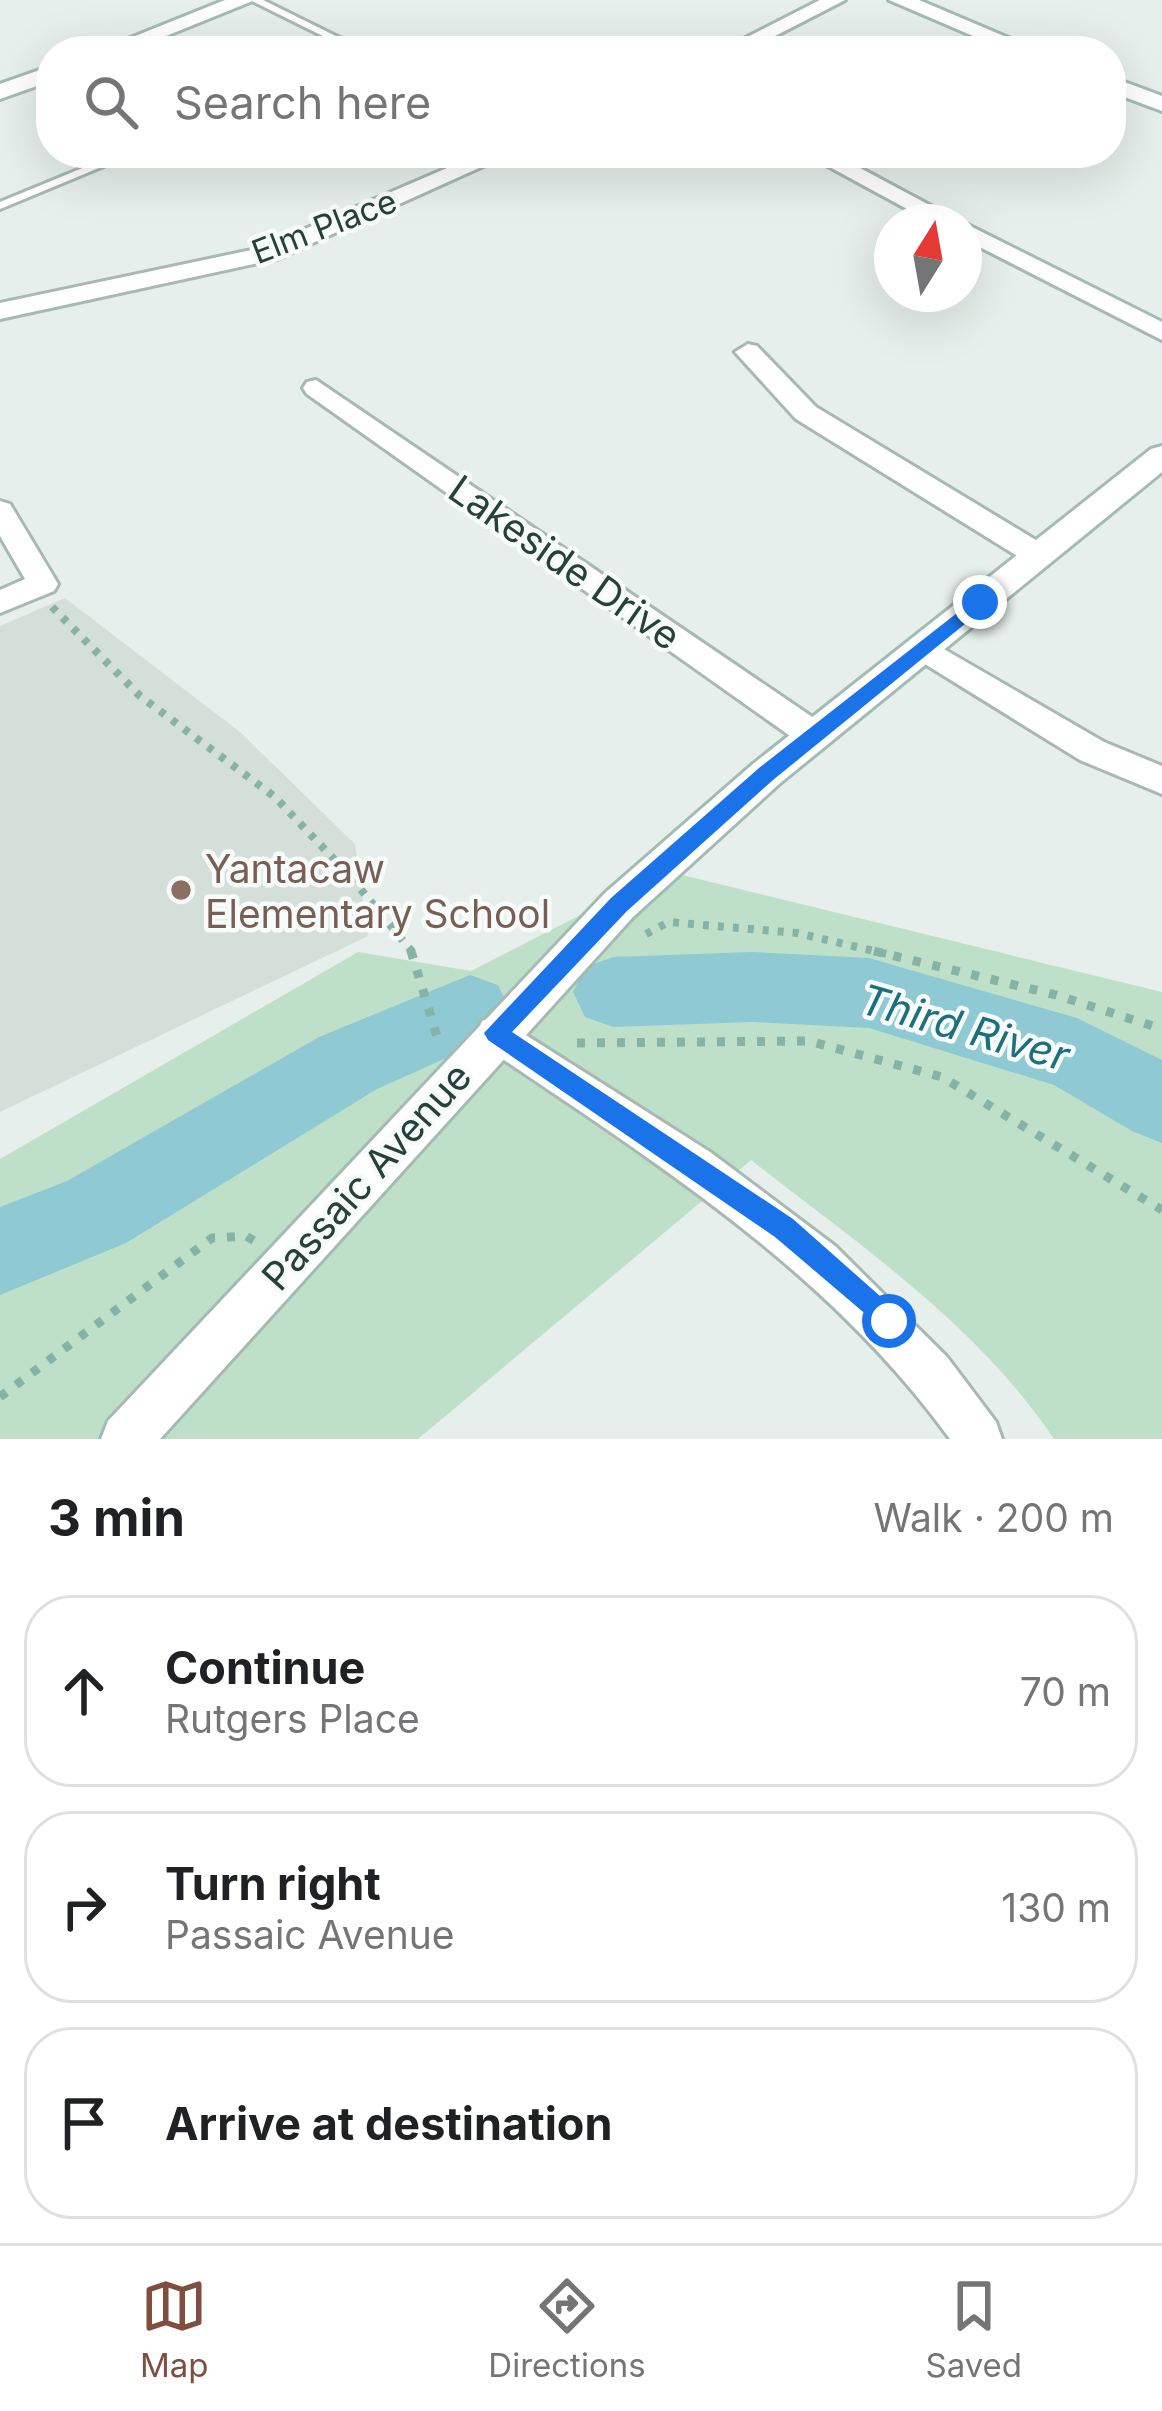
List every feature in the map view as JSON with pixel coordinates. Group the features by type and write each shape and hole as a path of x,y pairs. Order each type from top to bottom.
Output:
{"street":[{"path":"761,36 836,0"},
{"path":"900,0 990,36"},
{"path":"163,36 227,2"},
{"path":"0,92 36,79"},
{"path":"1126,90 1162,104"},
{"name":"Elm Place","path":"0,311 268,254 466,168"},
{"path":"844,168 914,204"},
{"path":"982,239 1162,332"},
{"path":"748,352 806,413 1038,555"},
{"name":"Lakeside Drive","path":"316,388 814,736"},
{"name":"Passaic Avenue","path":"126,1439 619,905 814,736 1160,459"},
{"path":"0,512 44,584 0,602"},
{"path":"922,648 1092,752 1162,781"},
{"path":"496,1033 784,1228 889,1321 941,1382 979,1439"}],"lane":[{"path":"256,0 330,36"},
{"path":"0,206 92,168"}],"path":[{"path":"35,588 140,696 274,796 349,875 415,956 437,1042"},
{"path":"634,939 669,922 796,933 1056,995 1162,1029"},
{"path":"577,1043 809,1041 943,1077 1162,1210"},
{"path":"0,1397 212,1238 246,1236"}],"shaded area":[{"name":"Yantacaw Elementary School","path":"65,598 240,732 355,844 368,936 0,1112 0,626"}],"green space":[{"path":"666,871 1162,992 1162,1439 1054,1439 989,1358 952,1322 751,1160 418,1439 0,1439 0,1159 358,952 471,971"}],"waterway":[{"name":"Third River","path":"613,992 752,987 869,993 1077,1055 1162,1104"},
{"name":"Third River","path":"0,1251 95,1213 348,1063 470,1010"}],"place":[{"name":"Yantacaw Elementary School","path":"181,890"}],"route":[{"path":"889,1321 784,1228 496,1033 619,905 766,774 980,602"}]}
